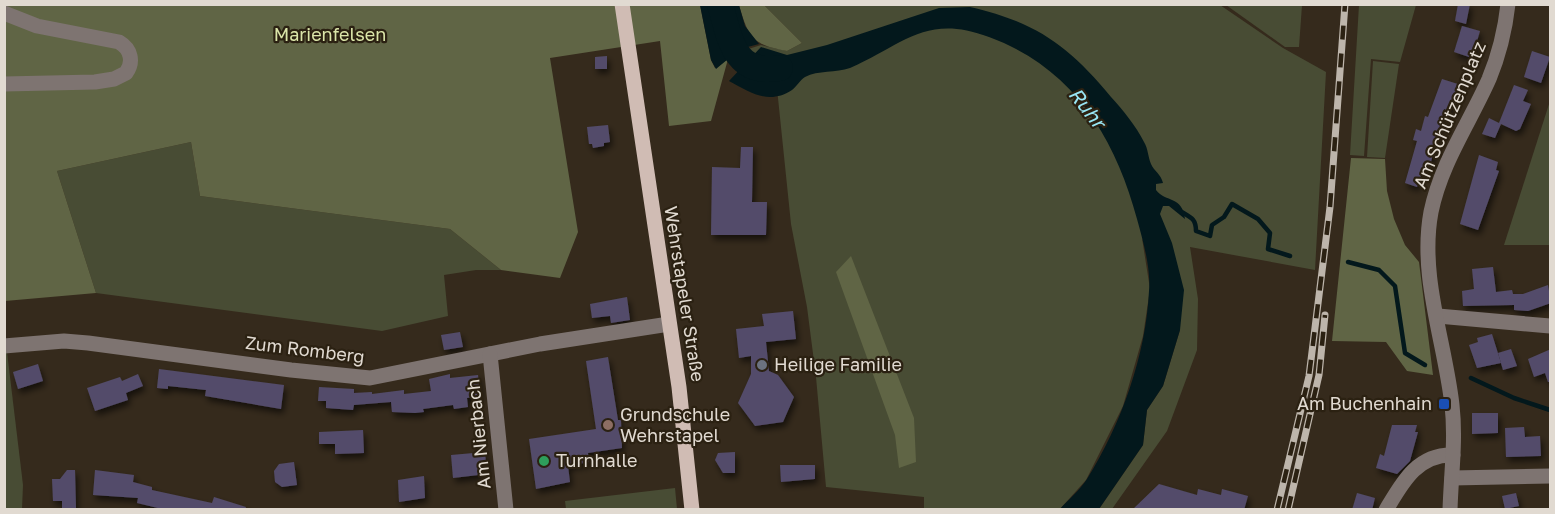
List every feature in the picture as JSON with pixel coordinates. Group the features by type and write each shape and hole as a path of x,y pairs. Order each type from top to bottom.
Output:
{"main road":[{"name":"Wehrstapeler Straße","path":"622,4 679,387 692,510"}],"street":[{"name":"Am Schützenplatz","path":"1450,510 1453,455 1452,404 1438,316 1428,271 1431,213 1445,168 1496,59 1508,4"},
{"path":"4,13 37,26 119,42 127,47 131,60 126,73 109,80 4,84"},
{"path":"1438,316 1551,326"},
{"name":"Zum Romberg","path":"4,346 64,341 88,343 370,378 490,354 669,324"},
{"name":"Am Nierbach","path":"490,354 506,510"},
{"path":"1386,510 1409,472 1436,456 1453,455"},
{"path":"1452,478 1551,476"}],"green space":[{"name":"Marienfelsen","path":"5,5 700,5 711,60 715,68 728,59 711,121 669,126 660,41 550,58 578,232 560,278 501,270 450,229 200,196 191,142 57,171 96,293 5,301"},
{"path":"739,5 764,5 802,43 787,51 759,42 749,33"},
{"path":"764,5 1220,5 1283,48 1326,72 1315,270 1190,247 1198,299 1197,350 1167,431 1112,509 1099,509 1143,445 1147,410 1163,386 1180,330 1142,238 1150,289 1143,336 1123,406 1086,480 1060,509 924,509 924,497 826,487 816,377 807,307 791,224 775,69 742,51 761,45 787,51 802,43"},
{"path":"1226,5 1302,5 1299,47 1285,47"},
{"path":"1359,5 1416,5 1400,62 1371,59 1364,156 1350,155"},
{"path":"1373,61 1399,64 1385,158 1367,157"},
{"path":"1550,101 1550,245 1504,245"},
{"path":"191,142 200,196 450,229 501,270 476,270 444,275 448,316 382,331 96,293 57,171"},
{"path":"1351,158 1385,159 1387,191 1394,219 1405,245 1419,262 1433,375 1407,371 1386,342 1332,341"},
{"path":"851,256 914,418 916,462 899,468 895,435 836,272"},
{"path":"7,352 23,485 22,509 5,509 4,353"},
{"path":"675,488 677,509 566,509 565,501"}],"water":[{"path":"700,5 739,5 745,26 759,44 740,49 716,69 711,60"},
{"path":"970,7 1014,20 1033,29 1050,38 1081,64 1120,107 1141,136 1151,164 1163,183 1156,184 1156,190 1181,206 1183,211 1185,219 1169,206 1163,206 1160,214 1172,243 1184,290 1180,330 1163,386 1147,410 1143,445 1099,509 1060,509 1087,479 1111,436 1130,389 1147,315 1148,264 1128,189 1116,160 1103,134 1067,87 1019,50 967,30 948,28 915,35 850,68 810,75 803,78 792,90 776,97 760,96 729,81 761,47 787,55 827,45 939,8"}],"building":[{"path":"1458,4 1470,4 1466,24 1455,21"},
{"path":"1462,26 1480,31 1472,58 1454,52"},
{"path":"1532,51 1550,57 1541,83 1524,77"},
{"path":"607,56 607,69 595,69 595,57"},
{"path":"1442,79 1461,85 1455,105 1452,104 1450,111 1444,109 1431,162 1426,161 1417,187 1405,183 1417,141 1413,140 1416,129 1421,131 1425,116 1428,117"},
{"path":"1514,85 1528,90 1523,101 1531,104 1520,129 1516,131 1501,124 1495,138 1482,134 1489,118 1499,123"},
{"path":"608,125 610,142 593,148 592,144 589,144 587,127"},
{"path":"741,147 753,147 752,202 767,202 766,235 711,235 712,167 740,168"},
{"path":"1479,155 1498,162 1496,170 1499,171 1478,230 1460,224"},
{"path":"1493,267 1496,292 1512,290 1513,294 1523,294 1548,285 1551,303 1528,311 1514,310 1514,305 1463,306 1462,291 1474,289 1472,269"},
{"path":"627,297 630,320 611,323 610,316 592,318 590,304"},
{"name":"Heilige Familie","path":"793,311 796,339 766,342 769,371 778,375 794,397 783,422 755,426 738,403 751,374 751,356 739,358 736,329 764,326 762,314"},
{"path":"460,332 463,347 444,350 441,335"},
{"path":"1492,334 1501,363 1477,368 1469,345 1478,342 1477,338"},
{"path":"1511,349 1517,366 1503,370 1498,353"},
{"path":"1551,349 1551,382 1548,382 1545,373 1534,377 1528,359"},
{"name":"Grundschule Wehrstapel","path":"608,357 618,420 621,420 622,448 588,453 589,462 568,466 570,482 536,489 529,439 596,429 586,361"},
{"path":"38,364 43,381 18,389 13,372"},
{"path":"159,369 284,385 281,409 205,396 206,390 168,386 168,389 157,388"},
{"path":"138,374 143,386 126,393 128,400 95,411 87,388 120,377 122,381"},
{"path":"450,374 450,378 478,375 480,396 467,398 468,407 454,409 453,405 423,409 424,412 415,413 392,412 391,402 354,405 353,410 326,408 326,401 318,401 319,387 354,389 354,393 372,392 372,394 404,390 404,394 431,391 429,379"},
{"path":"1472,413 1498,413 1498,433 1472,434"},
{"path":"1392,425 1417,425 1415,432 1418,432 1410,461 1397,474 1376,468 1380,454 1384,456"},
{"path":"1524,427 1525,437 1540,436 1541,456 1506,457 1505,428"},
{"path":"363,430 364,453 335,454 335,444 319,444 319,432"},
{"path":"485,452 487,474 453,478 451,455"},
{"path":"735,452 735,473 723,473 715,460 718,453"},
{"path":"294,462 297,485 282,487 275,482 274,471 279,464"},
{"path":"780,465 815,465 815,479 781,482"},
{"path":"67,470 75,470 76,508 62,508 62,501 53,501 52,479 60,479"},
{"path":"95,470 134,475 133,482 152,487 152,490 212,503 214,497 246,507 245,510 166,510 137,503 138,498 93,495"},
{"path":"424,476 425,498 399,502 398,480"},
{"path":"1159,484 1197,495 1198,489 1221,495 1222,489 1248,496 1244,510 1132,510"},
{"path":"1357,493 1375,498 1372,510 1352,510"},
{"path":"1516,493 1519,506 1505,509 1502,496"}],"waterway":[{"name":"Ruhr","path":"720,4 731,42 743,60 765,69 780,68"},
{"path":"1180,211 1194,221 1196,231 1210,236 1212,225 1224,217 1232,204 1258,219 1270,233 1268,249 1290,256"},
{"path":"1348,262 1379,270 1395,286 1405,353 1425,365"},
{"path":"1471,378 1514,398 1550,410"}],"railway":[{"path":"1277,510 1309,376 1330,207 1345,4"},
{"path":"1288,510 1319,375 1325,315"}],"place":[{"name":"Heilige Familie","path":"762,365"},
{"name":"Am Buchenhain","path":"1444,404"},
{"name":"Grundschule Wehrstapel","path":"608,425"},
{"name":"Turnhalle","path":"544,461"}]}
